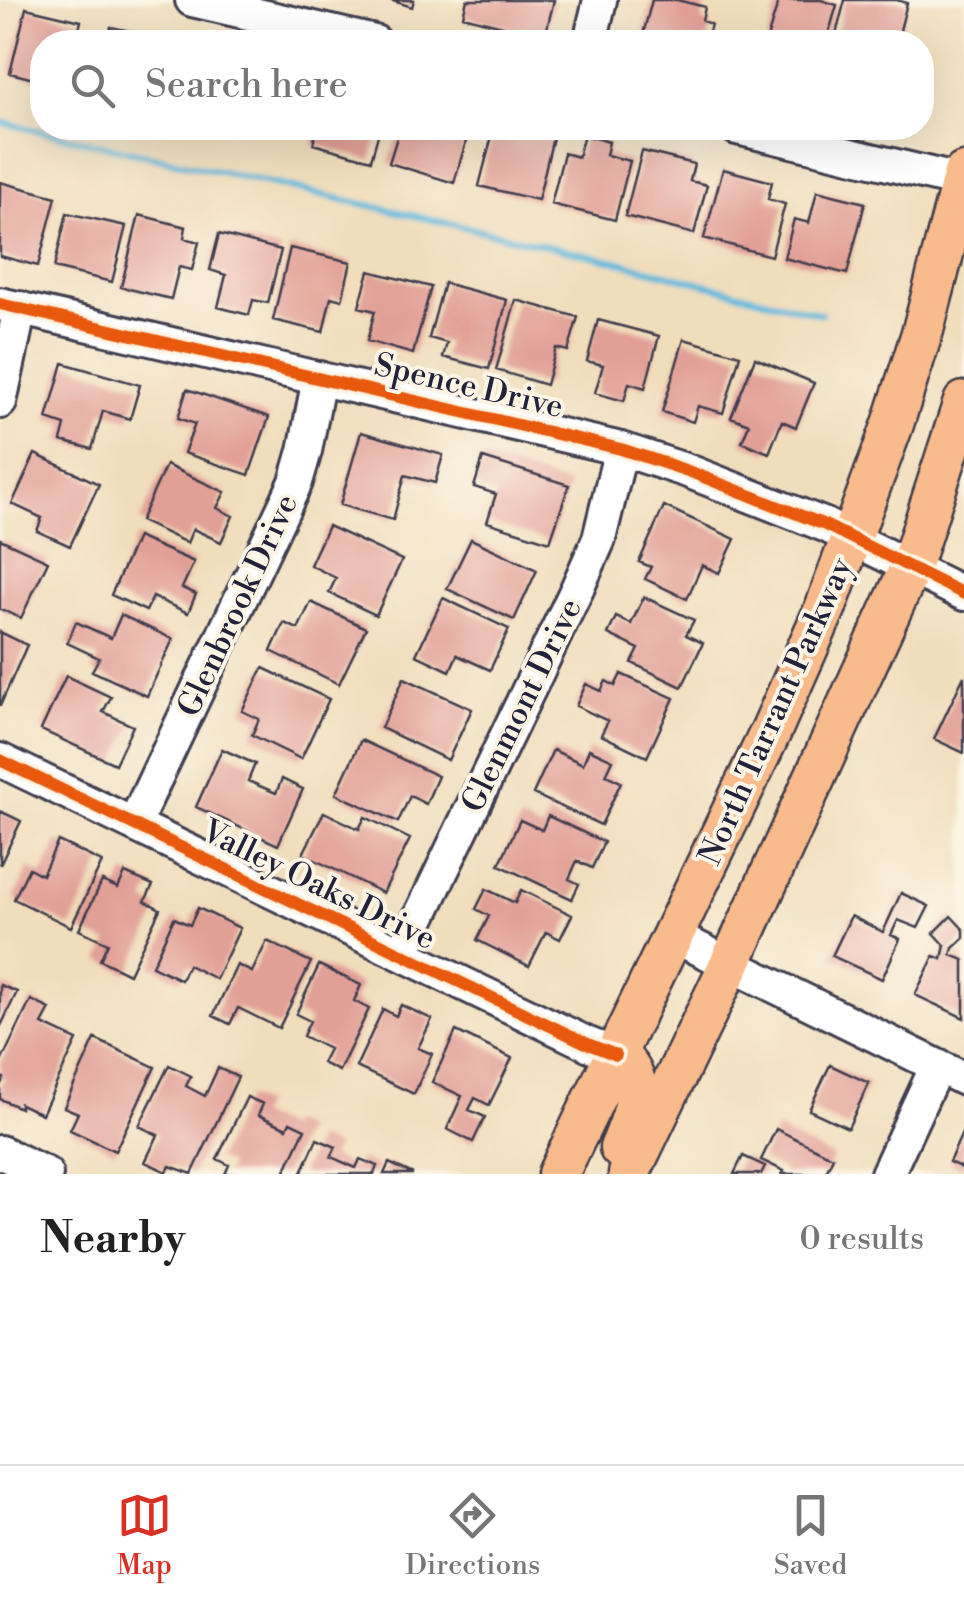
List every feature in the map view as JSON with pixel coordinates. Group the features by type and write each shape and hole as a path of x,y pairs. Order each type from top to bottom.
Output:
{"main road":[{"name":"North Tarrant Parkway","path":"558,1174 771,731 826,604 924,330 963,179"},
{"name":"North Tarrant Parkway","path":"629,1174 730,964 910,568 964,402"},
{"path":"608,1174 634,1114 636,1088 632,1070 616,1056"}],"street":[{"path":"192,0 278,10 339,30"},
{"path":"593,30 600,0"},
{"path":"790,140 963,179"},
{"path":"0,402 10,306"},
{"name":"Spence Drive","path":"10,306 621,450 688,471 824,525 964,594"},
{"name":"Glenbrook Drive","path":"134,824 296,482 306,451 319,378"},
{"name":"Glenmont Drive","path":"402,954 599,539 621,450"},
{"name":"Valley Oaks Drive","path":"0,760 616,1056"},
{"path":"673,936 951,1073 887,1174"},
{"path":"0,1152 46,1174"}],"building":[{"path":"390,0 414,0 412,7"},
{"path":"467,0 554,0 547,30 518,30 463,16"},
{"path":"652,0 677,0 705,7 702,21 711,24 709,30 644,30"},
{"path":"779,0 821,0 837,5 830,30 770,30"},
{"path":"845,0 907,3 900,30 837,30"},
{"path":"26,8 81,21 79,30 30,30 30,78 10,73"},
{"path":"314,140 377,140 371,160 313,144"},
{"path":"396,140 466,140 454,183 389,163"},
{"path":"491,140 552,140 538,200 479,186"},
{"path":"583,140 602,140 609,142 606,155 630,161 615,220 551,204 564,153 578,157"},
{"path":"642,151 694,164 690,181 707,185 694,234 625,216"},
{"path":"723,169 772,182 768,199 785,204 771,256 704,238"},
{"path":"0,182 56,197 38,266 0,256"},
{"path":"817,191 865,203 847,274 784,258 794,219 809,223"},
{"path":"67,213 126,226 112,282 54,268"},
{"path":"139,215 186,227 184,238 199,242 192,270 179,267 171,299 121,287"},
{"path":"219,234 281,250 268,303 253,300 249,315 218,307 226,275 210,270"},
{"path":"290,248 351,262 342,300 331,297 323,332 273,320"},
{"path":"369,271 431,287 413,354 367,341 375,311 359,307"},
{"path":"444,283 507,300 489,369 443,357 447,343 429,338"},
{"path":"516,300 578,317 568,351 556,348 546,385 496,370"},
{"path":"598,320 659,336 645,388 629,383 624,401 595,393 603,365 587,361"},
{"path":"684,339 740,355 723,413 698,406 693,422 662,412"},
{"path":"755,358 814,383 796,427 782,421 769,453 742,442 749,424 731,417"},
{"path":"63,363 140,385 130,419 103,411 92,449 61,441 65,425 47,419"},
{"path":"187,389 269,417 249,475 184,453 195,424 178,418"},
{"path":"361,432 443,455 435,483 405,475 393,520 340,505"},
{"path":"35,454 99,484 70,546 37,531 42,518 12,504"},
{"path":"483,458 569,485 550,542 487,522 496,494 474,487"},
{"path":"166,465 225,492 217,508 233,516 221,542 193,529 187,543 140,521"},
{"path":"664,506 735,539 719,573 702,565 687,599 645,579 651,567 639,562"},
{"path":"328,526 402,560 376,615 329,593 336,578 310,565"},
{"path":"137,537 194,562 182,588 196,594 188,613 153,597 146,611 111,595"},
{"path":"0,539 48,561 21,618 0,609"},
{"path":"471,539 537,570 514,620 447,589"},
{"path":"644,597 694,620 686,635 703,643 682,687 632,663 639,649 608,634 616,617 631,624"},
{"path":"443,598 509,629 490,670 457,655 450,671 416,655"},
{"path":"311,602 366,628 339,684 271,651 284,623 298,629"},
{"path":"121,615 173,639 147,696 92,671 99,658 67,643 76,622 111,638"},
{"path":"0,632 27,645 0,706"},
{"path":"263,668 329,699 301,759 252,735 259,719 242,711"},
{"path":"621,674 674,698 647,757 601,735 608,721 576,706 586,684 601,691 606,681 615,686"},
{"path":"66,676 111,697 103,712 133,726 115,764 41,730"},
{"path":"964,676 964,753 934,739"},
{"path":"404,678 472,709 448,760 381,728"},
{"path":"361,740 438,776 426,804 410,796 398,822 336,794"},
{"path":"222,749 255,764 248,781 276,793 282,779 303,789 278,845 196,807"},
{"path":"589,749 613,760 606,775 621,782 601,825 533,794 553,750 583,764"},
{"path":"0,811 21,821 0,865"},
{"path":"324,812 359,829 365,817 410,839 383,893 303,854"},
{"path":"548,816 604,842 592,868 577,861 569,879 579,884 572,899 499,865 520,820 542,830"},
{"path":"58,841 102,862 71,927 14,899 29,868 42,875"},
{"path":"125,873 153,885 145,901 160,909 129,974 100,960 108,943 79,930 102,881 118,888"},
{"path":"486,889 515,903 521,890 572,915 560,939 546,932 529,966 477,940 489,916 476,909"},
{"path":"901,893 929,906 918,928 898,920 891,935 900,939 882,979 832,956 851,916 883,932"},
{"path":"198,908 240,928 216,979 188,965 181,980 152,966 174,918 190,925"},
{"path":"951,916 964,930 964,938 951,955 964,960 964,1018 915,995 934,956 942,959 945,945 934,933"},
{"path":"267,941 311,962 279,1028 238,1008 230,1024 213,1016 237,965 252,972"},
{"path":"319,965 361,985 354,1001 369,1009 339,1071 322,1063 329,1049 303,1036 310,1021 296,1014"},
{"path":"0,985 17,992 0,1028"},
{"path":"31,1000 50,1009 42,1024 77,1040 42,1114 0,1099 4,1078 0,1077 0,1064"},
{"path":"401,1005 432,1019 418,1048 432,1054 414,1094 356,1067 383,1009 396,1016"},
{"path":"456,1031 512,1058 489,1105 475,1098 469,1110 485,1117 473,1142 447,1129 462,1096 432,1082"},
{"path":"95,1039 155,1067 115,1151 70,1130 78,1113 64,1107"},
{"path":"169,1065 191,1076 186,1086 205,1096 218,1068 238,1077 192,1174 170,1166 167,1172 145,1162 158,1135 139,1126"},
{"path":"830,1065 869,1083 848,1128 809,1110"},
{"path":"247,1097 263,1104 258,1115 287,1128 290,1122 305,1129 284,1174 225,1174 229,1165 217,1159"},
{"path":"776,1129 833,1157 825,1174 782,1174 784,1171 761,1160"},
{"path":"964,1129 964,1169 949,1162"},
{"path":"317,1139 336,1147 331,1157 356,1168 360,1159 377,1166 374,1174 301,1174"},
{"path":"743,1156 765,1166 761,1174 734,1174"},
{"path":"389,1163 413,1174 384,1174"}],"waterway":[{"path":"0,122 30,129"},
{"path":"80,140 615,261 821,314"}],"cycle path":[{"path":"0,304 621,449 825,525 964,594"},
{"path":"0,760 616,1055"}]}
